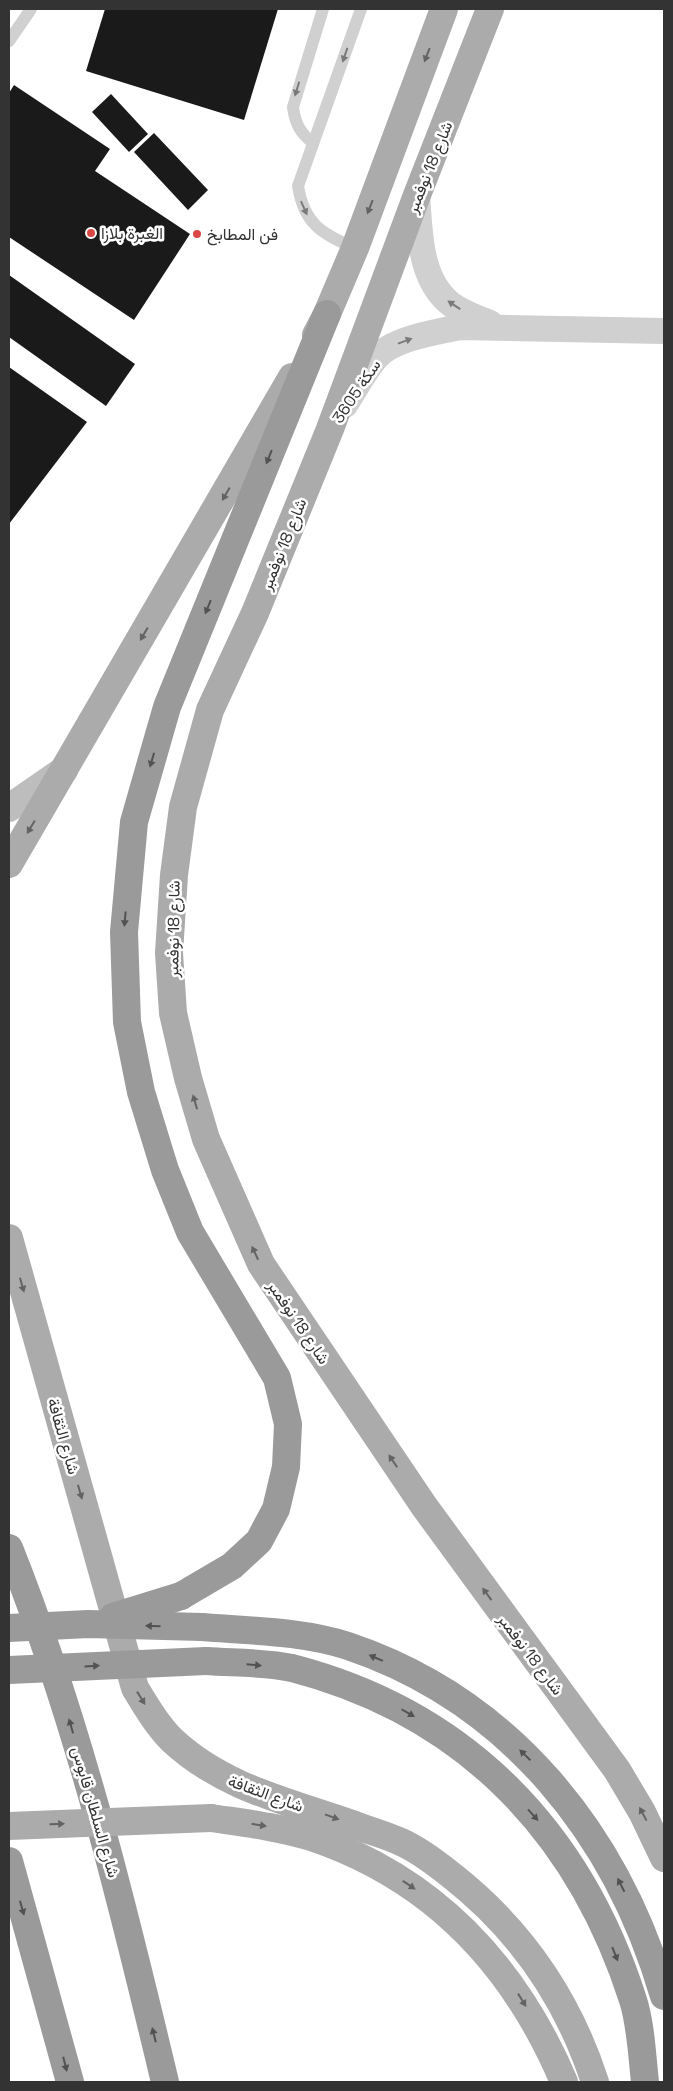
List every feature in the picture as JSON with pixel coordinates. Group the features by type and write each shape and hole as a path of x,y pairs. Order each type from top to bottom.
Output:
{"highway":[{"path":"88,1624 181,1596 232,1566 259,1541 276,1509 286,1467 288,1424 277,1378 190,1232 165,1170 141,1092 127,1022 124,932 134,822 167,707 327,314"},
{"name":"شارع السلطان قابوس","path":"9,1548 69,1718 123,1904 165,2082"},
{"path":"9,1628 88,1624 202,1627 287,1633 347,1646 404,1669 457,1700 506,1737 550,1780 589,1829 620,1882 640,1925 664,1996"},
{"path":"9,1670 206,1661 290,1668 349,1685 405,1710 450,1738 504,1783 546,1829 580,1880 608,1936 634,2001 645,2082"},
{"path":"9,1861 70,2082"}],"main road":[{"path":"9,864 327,314 355,248 444,9"},
{"name":"شارع 18 نوفمبر","path":"490,9 417,195 330,429 255,613 210,710 183,807 174,875 169,953 174,1013 188,1078 206,1139 261,1264 424,1506 617,1770 642,1812 664,1858"},
{"name":"شارع الثقافة","path":"9,1238 135,1688 151,1714 171,1738 194,1759 221,1776 250,1790 401,1842 437,1864 470,1890 501,1919 528,1951 552,1985 572,2021 595,2082"},
{"path":"9,1826 211,1818 278,1828 343,1850 382,1869 438,1906 480,1946 516,1990 535,2022 564,2082"}],"street":[{"name":"سكة 3605","path":"417,195 421,244 431,282 452,305 497,327"},
{"name":"سكة 3605","path":"330,429 378,356 400,342 460,326 664,330"},
{"path":"9,808 64,770"}],"lane":[{"path":"9,41 31,9"},
{"path":"313,143 298,129 294,120 293,107 323,9"},
{"path":"355,248 330,237 317,228 308,217 301,202 298,186 361,9"}],"building":[{"path":"105,9 278,9 244,120 86,71"},
{"path":"14,85 110,149 95,171 190,234 134,320 9,237 9,93"},
{"path":"111,94 148,134 129,152 92,112"},
{"path":"154,133 208,190 188,210 134,152"},
{"path":"9,275 135,364 106,406 9,337"},
{"path":"9,367 87,422 9,524"}],"place":[{"name":"الغبرة بلازا","path":"91,233"},
{"name":"فن المطابخ","path":"197,234"}]}
